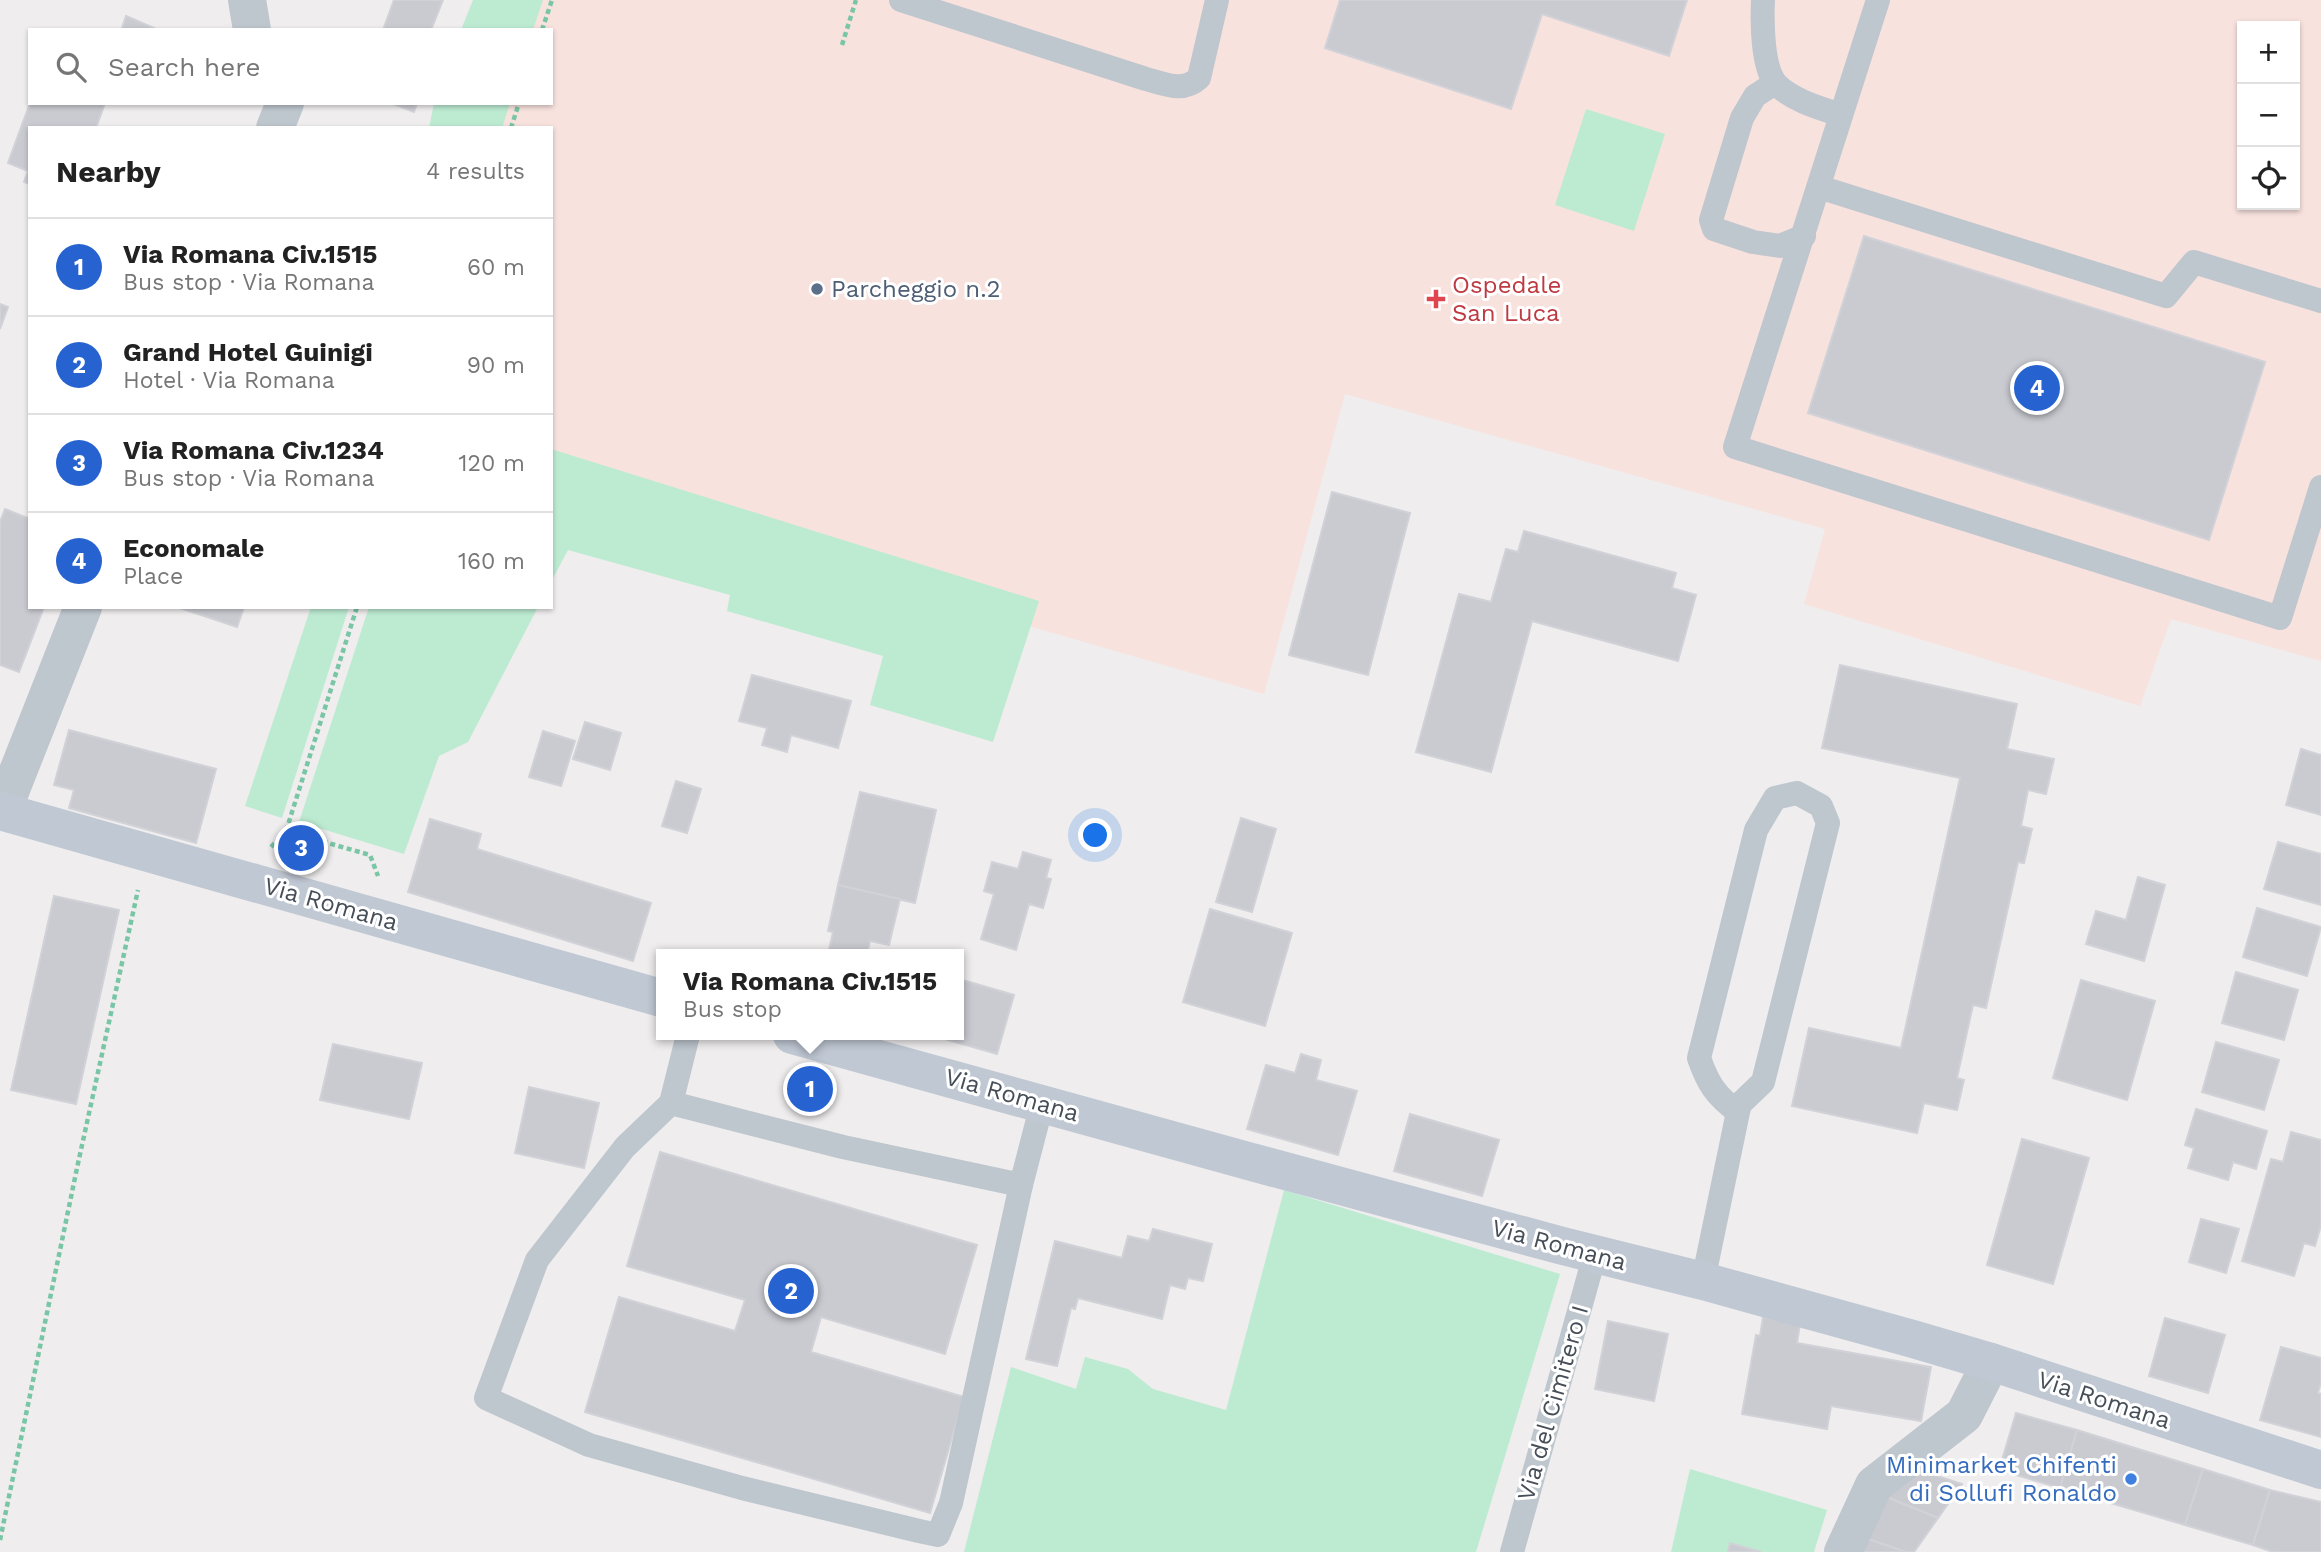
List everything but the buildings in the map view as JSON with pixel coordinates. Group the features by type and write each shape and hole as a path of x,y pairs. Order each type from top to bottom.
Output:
{"main road":[{"name":"Via Romana","path":"1,812 656,997"},
{"name":"Via Romana","path":"810,1040 1703,1281 1991,1362 2321,1470"}],"street":[{"path":"247,0 252,28"},
{"path":"276,126 284,105"},
{"path":"1,812 82,609"},
{"path":"1843,1552 1874,1485 1964,1415 1991,1362"}],"lane":[{"path":"901,0 1179,88 1191,86 1199,78 1217,0"},
{"path":"1763,0 1766,52 1775,83 1795,98 1841,115"},
{"path":"1878,0 1735,447 2280,618 2313,545 2321,487"},
{"path":"1775,83 1755,96 1742,118 1711,220 1714,229 1753,242 1780,246 1804,236"},
{"path":"1819,187 2166,296 2194,262 2321,301"},
{"path":"1703,1281 1740,1104 1763,1082 1828,823 1821,806 1797,793 1775,798 1756,830 1699,1058 1707,1081 1722,1100 1738,1112"},
{"path":"687,1040 671,1103 625,1147 537,1260 486,1398 589,1445 742,1489 937,1535 951,1503 1021,1185 1042,1104"},
{"path":"671,1103 843,1147 1021,1185"},
{"name":"Via del Cimitero I","path":"1511,1552 1595,1254"}],"path":[{"path":"543,28 552,0"},
{"path":"842,45 856,0"},
{"path":"512,126 518,105"},
{"path":"286,831 356,609"},
{"path":"0,1540 77,1168 146,854"}],"shaded area":[{"name":"Ospedale San Luca","path":"529,0 2321,0 2321,661 2171,619 2140,706 1804,604 1825,529 1345,394 1264,694 553,489 553,126 487,126 493,105 553,105 553,28 520,28"}],"green space":[{"path":"473,0 543,0 534,28 462,28"},
{"path":"434,105 509,105 503,126 429,126"},
{"path":"1586,109 1665,134 1634,231 1555,205"},
{"path":"553,450 1039,601 993,742 870,705 883,656 727,611 730,595 568,550 553,578"},
{"path":"310,609 348,609 282,818 245,806"},
{"path":"368,609 537,609 468,742 439,756 404,854 299,822"},
{"path":"1284,1190 1560,1274 1476,1552 964,1552 1011,1367 1076,1389 1085,1357 1128,1369 1153,1389 1226,1410"},
{"path":"1690,1469 1827,1510 1814,1552 1671,1552"}],"place":[{"name":"Parcheggio n.2","path":"817,289"},
{"name":"Ospedale San Luca","path":"1436,299"},
{"name":"Economale","path":"2037,388"},
{"name":"Via Romana Civ.1234","path":"301,848"},
{"name":"Via Romana Civ.1515","path":"810,1089"},
{"name":"Grand Hotel Guinigi","path":"791,1291"},
{"name":"Minimarket Chifenti di Sollufi Ronaldo","path":"2131,1479"}]}
